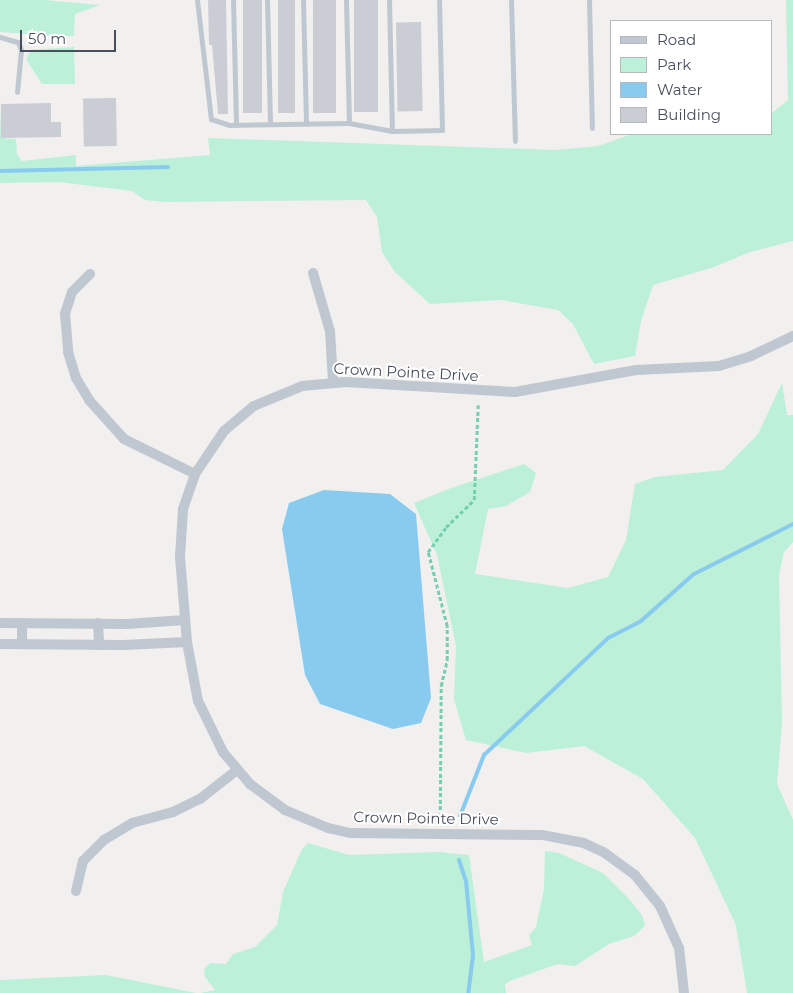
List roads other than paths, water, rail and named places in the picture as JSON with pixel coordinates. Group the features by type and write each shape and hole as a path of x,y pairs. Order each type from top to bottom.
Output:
{"street":[{"path":"313,272 330,330 333,382"},
{"path":"90,274 72,292 65,314 68,352 76,378 89,400 124,439 195,474"},
{"name":"Crown Pointe Drive","path":"684,993 679,948 660,906 635,875 603,852 584,843 542,835 350,833 328,828 285,810 236,770 223,752 203,714 187,642 180,526 195,474 220,436 254,406 282,392 333,382 484,392 523,391 628,371 719,366 751,356 793,336"},
{"path":"0,623 98,624 185,620"},
{"path":"22,623 22,644"},
{"path":"98,624 99,645"},
{"path":"0,644 99,645 187,642"},
{"path":"76,891 83,861 104,840 132,823 173,812 200,799 236,770"}],"lane":[{"path":"197,0 211,119 236,125 349,123 392,131 442,130 439,0"},
{"path":"233,0 236,125"},
{"path":"267,0 270,124"},
{"path":"303,0 306,124"},
{"path":"346,0 349,123"},
{"path":"389,0 392,131"},
{"path":"512,0 515,141"},
{"path":"589,0 592,128"},
{"path":"0,37 18,42 21,50 17,92"}],"water":[{"path":"324,490 390,494 416,514 431,698 421,723 393,729 320,704 305,675 282,529 289,503"}],"waterway":[{"path":"0,171 168,167"},
{"path":"460,816 484,755 608,638 641,621 694,574 793,524"},
{"path":"459,860 466,881 473,955 468,993"}]}
